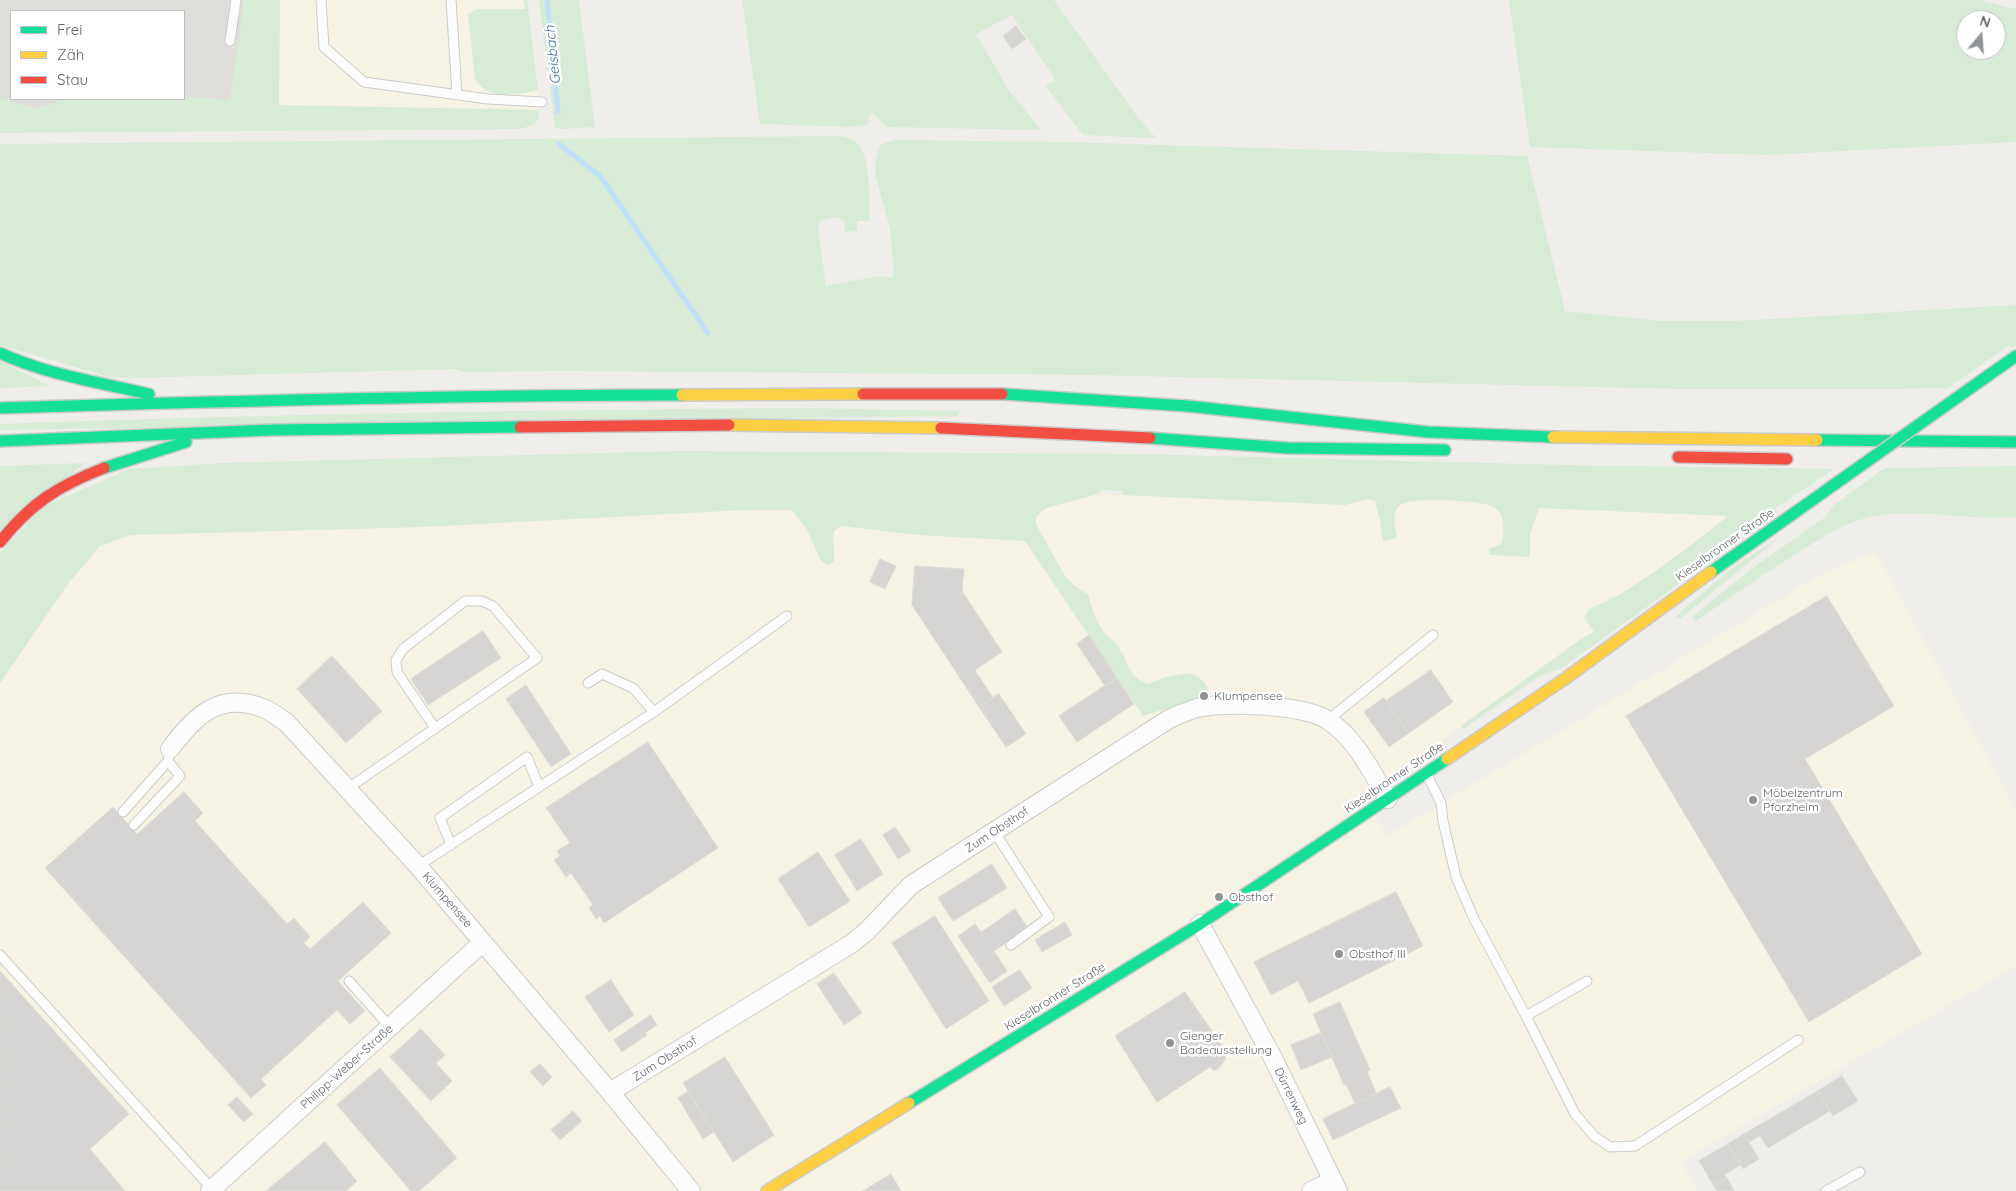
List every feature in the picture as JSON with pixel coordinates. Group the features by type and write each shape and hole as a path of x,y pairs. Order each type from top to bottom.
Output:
{"main road":[{"path":"0,353 21,364 52,374 81,381 115,385 177,402"},
{"name":"Kieselbronner Straße","path":"767,1191 1200,924 1388,799 1566,678 1715,568 2016,356"},
{"path":"0,408 177,402 534,395 1017,394 1187,406 1428,432 1580,438 2016,442"},
{"path":"0,441 215,432 624,425 914,427 1086,434 1287,448 1457,450"},
{"path":"0,542 32,506 67,484 109,466 215,432"},
{"path":"1670,457 1802,459"},
{"path":"1850,459 1888,459"}],"street":[{"name":"Klumpensee","path":"169,755 188,726 206,711 225,703 264,708 286,722 418,866 610,1092 691,1191"},
{"name":"Zum Obsthof","path":"610,1092 851,944 867,931 911,885 1162,724 1184,712 1214,706 1238,705 1302,710 1315,713 1328,720 1343,732 1358,750 1388,799"},
{"name":"Dürrenweg","path":"1200,924 1272,1056 1335,1186"},
{"name":"Philipp-Weber-Straße","path":"211,1190 483,942"},
{"path":"1311,1191 1335,1186"}],"lane":[{"path":"230,41 236,0"},
{"path":"321,0 324,47 364,82 457,95 542,102"},
{"path":"451,0 457,95"},
{"path":"347,788 436,728 537,658 492,606 482,601 465,601 403,649 396,660 397,672 436,728"},
{"path":"418,866 654,712 788,616"},
{"path":"1328,720 1433,635"},
{"path":"588,683 602,674 633,688 654,712"},
{"path":"123,812 169,755 180,776 134,825"},
{"path":"451,845 440,818 527,757 540,787"},
{"path":"1426,773 1441,803 1443,822 1456,877 1474,919 1526,1016 1575,1114 1594,1136 1610,1147 1634,1146 1798,1040"},
{"path":"994,831 1049,917 1011,945"},
{"path":"0,955 211,1190"},
{"path":"349,981 390,1027"},
{"path":"1526,1016 1588,981"},
{"path":"1826,1191 1860,1172"}],"shaded area":[{"path":"0,0 264,0 265,118 0,115"},
{"path":"280,0 524,0 526,9 477,9 518,95 538,90 539,110 279,105"},
{"path":"1098,494 1345,505 1367,499 1375,501 1383,541 1397,538 1395,517 1397,508 1402,503 1414,500 1483,503 1496,509 1503,516 1503,538 1501,544 1530,556 1530,535 1539,508 1729,516 1590,626 1594,632 1581,639 1461,726 1366,801 1387,836 1825,572 1875,552 2016,810 2016,966 1681,1161 1697,1191 0,1191 0,683 68,584 100,546 131,535 422,527 745,510 793,510 806,527 821,561 835,550 832,539 834,531 841,526 918,535 1025,541 1036,524 1036,517 1046,508"}],"green space":[{"path":"244,0 280,0 279,105 539,110 538,119 535,124 521,129 0,133 0,98 36,109 62,100 185,100 185,96 230,100"},
{"path":"524,0 527,0 538,90 512,94 494,93 486,90 475,78 468,14 477,9 525,9"},
{"path":"539,0 579,0 595,127 555,128"},
{"path":"742,0 1054,0 1139,119 1156,138 1083,135 1046,86 1055,79 1012,15 976,34 1008,89 1041,130 886,127 872,112 867,125 850,127 760,124"},
{"path":"1509,0 1979,0 2016,9 2016,142 1766,155 1530,147"},
{"path":"840,136 854,140 862,151 867,170 870,221 857,221 857,231 845,232 844,220 836,217 820,221 818,228 826,286 879,276 892,278 894,270 890,229 876,177 875,165 880,145 895,140 1061,142 1527,156 1565,311 1661,321 1735,321 2016,305 2016,346 2013,348 2010,345 1948,388 1678,389 1093,375 464,372 455,369 131,378 110,377 0,345 0,145 2,144"},
{"path":"0,361 50,386 0,388"},
{"path":"804,408 959,411 958,416 0,430 0,424 302,415"},
{"path":"679,451 1136,454 1565,465 1834,469 1777,507 1775,509 1778,513 1560,669 1540,676 1463,729 1461,726 1581,639 1594,632 1584,618 1589,609 1619,595 1647,577 1728,516 1539,508 1530,535 1530,557 1490,555 1489,549 1501,544 1502,540 1504,530 1499,511 1489,505 1462,501 1429,500 1404,503 1398,507 1395,514 1394,522 1397,538 1383,541 1375,501 1367,499 1345,505 1123,495 1122,491 1102,490 1098,494 1046,508 1036,517 1036,524 1065,576 1074,586 1088,594 1098,622 1123,654 1132,673 1148,684 1166,677 1190,673 1206,684 1208,695 1143,716 1025,541 918,535 841,526 834,531 834,562 828,565 821,561 806,528 792,510 745,510 422,527 131,535 100,546 68,584 0,683 0,553 44,506 130,469 223,463"},
{"path":"85,463 0,530 0,466"},
{"path":"2016,466 2016,517 1999,518 1910,513 1875,516 1856,521 1807,547 1696,621 1692,620 1693,616 1754,567 1824,518 1834,505 1885,468"},
{"path":"1780,537 1680,619 1675,618 1739,563"}],"building":[{"path":"1016,26 1026,39 1012,49 1003,36"},
{"path":"880,559 896,566 885,589 870,582"},
{"path":"915,566 964,569 962,591 1002,652 975,670 993,698 979,707 912,605"},
{"name":"Möbelzentrum Pforzheim","path":"1827,596 1894,706 1805,759 1922,954 1809,1022 1626,716"},
{"path":"483,631 501,658 428,705 411,679"},
{"path":"1089,635 1117,678 1105,686 1077,644"},
{"path":"332,656 382,711 346,743 297,689"},
{"path":"1431,670 1453,702 1409,733 1386,701"},
{"path":"1117,678 1134,704 1077,742 1059,716"},
{"path":"526,685 571,754 551,767 506,699"},
{"path":"999,694 1026,734 1006,747 979,707"},
{"path":"1384,698 1409,733 1389,747 1364,712"},
{"path":"648,742 718,848 604,923 600,916 596,919 589,908 593,905 571,873 566,877 554,860 560,856 557,851 570,843 546,808"},
{"path":"184,792 203,813 195,821 287,924 294,918 310,937 304,943 310,949 363,902 391,933 338,981 365,1011 350,1024 337,1010 261,1079 266,1085 251,1098 45,868 113,807 137,834"},
{"path":"895,827 911,851 898,859 883,835"},
{"path":"861,839 883,874 857,891 835,855"},
{"path":"818,852 850,901 809,927 778,879"},
{"path":"992,864 1007,888 953,921 938,898"},
{"name":"Obsthof III","path":"1396,892 1423,946 1309,1003 1298,981 1271,995 1254,962"},
{"path":"1015,909 1028,928 994,951 1007,971 990,983 958,936 975,924 981,932"},
{"path":"935,916 989,1001 946,1029 892,943"},
{"path":"1065,922 1072,935 1042,952 1035,940"},
{"path":"1020,970 1032,988 1004,1006 992,987"},
{"path":"0,971 129,1114 90,1149 125,1191 0,1191"},
{"path":"834,973 862,1013 844,1025 817,984"},
{"path":"611,980 634,1015 609,1032 585,997"},
{"name":"Gienger Badeausstellung","path":"1185,992 1225,1050 1226,1058 1220,1067 1214,1071 1210,1067 1157,1102 1115,1036"},
{"path":"1340,1002 1370,1070 1367,1071 1376,1093 1355,1104 1346,1084 1344,1085 1313,1014"},
{"path":"651,1015 657,1025 645,1033 647,1035 622,1052 614,1040"},
{"path":"421,1029 445,1055 436,1063 452,1081 431,1101 390,1057"},
{"path":"1321,1033 1332,1057 1301,1070 1291,1045"},
{"path":"725,1057 774,1135 733,1162 683,1083"},
{"path":"540,1064 552,1077 543,1086 530,1072"},
{"path":"380,1068 457,1158 419,1191 411,1191 337,1105"},
{"path":"1842,1076 1858,1101 1833,1116 1818,1091"},
{"path":"1390,1087 1401,1108 1333,1140 1323,1119"},
{"path":"1818,1091 1830,1111 1768,1148 1760,1136 1749,1142 1744,1134"},
{"path":"688,1092 714,1132 703,1139 678,1098"},
{"path":"237,1097 253,1114 244,1122 228,1105"},
{"path":"573,1111 582,1121 560,1140 551,1130"},
{"path":"1744,1134 1759,1159 1743,1169 1728,1144"},
{"path":"325,1142 357,1181 346,1191 266,1191"},
{"path":"1728,1144 1741,1165 1724,1175 1727,1178 1714,1186 1699,1161"},
{"path":"891,1174 901,1191 863,1191"},
{"path":"1727,1178 1734,1191 1717,1191 1714,1186"}],"waterway":[{"name":"Geisbach","path":"547,0 558,111"},
{"path":"559,144 600,176 708,333"}],"traffic: fast":[{"path":"0,353 36,367 92,382 149,394"},
{"path":"1989,375 2016,356"},
{"path":"1835,484 1989,375"},
{"path":"1002,394 1187,406 1428,432 1553,437"},
{"path":"0,408 341,399 682,395"},
{"path":"0,441 272,430 520,427"},
{"path":"1150,438 1287,448 1445,450"},
{"path":"1817,440 2016,442"},
{"path":"104,468 186,442"},
{"path":"1711,572 1835,484"},
{"path":"909,1103 1200,924 1447,759"}],"traffic: slow":[{"path":"682,395 863,394"},
{"path":"729,425 941,428"},
{"path":"1553,437 1817,440"},
{"path":"1447,759 1566,678 1711,572"},
{"path":"767,1191 909,1103"}],"traffic: jam":[{"path":"863,394 1002,394"},
{"path":"520,427 729,425"},
{"path":"941,428 1150,438"},
{"path":"1678,457 1787,459"},
{"path":"0,542 11,528 46,497 104,468"}],"place":[{"name":"Klumpensee","path":"1204,696"},
{"name":"Möbelzentrum Pforzheim","path":"1753,800"},
{"name":"Obsthof","path":"1219,897"},
{"name":"Obsthof III","path":"1339,954"},
{"name":"Gienger Badeausstellung","path":"1170,1043"}]}
